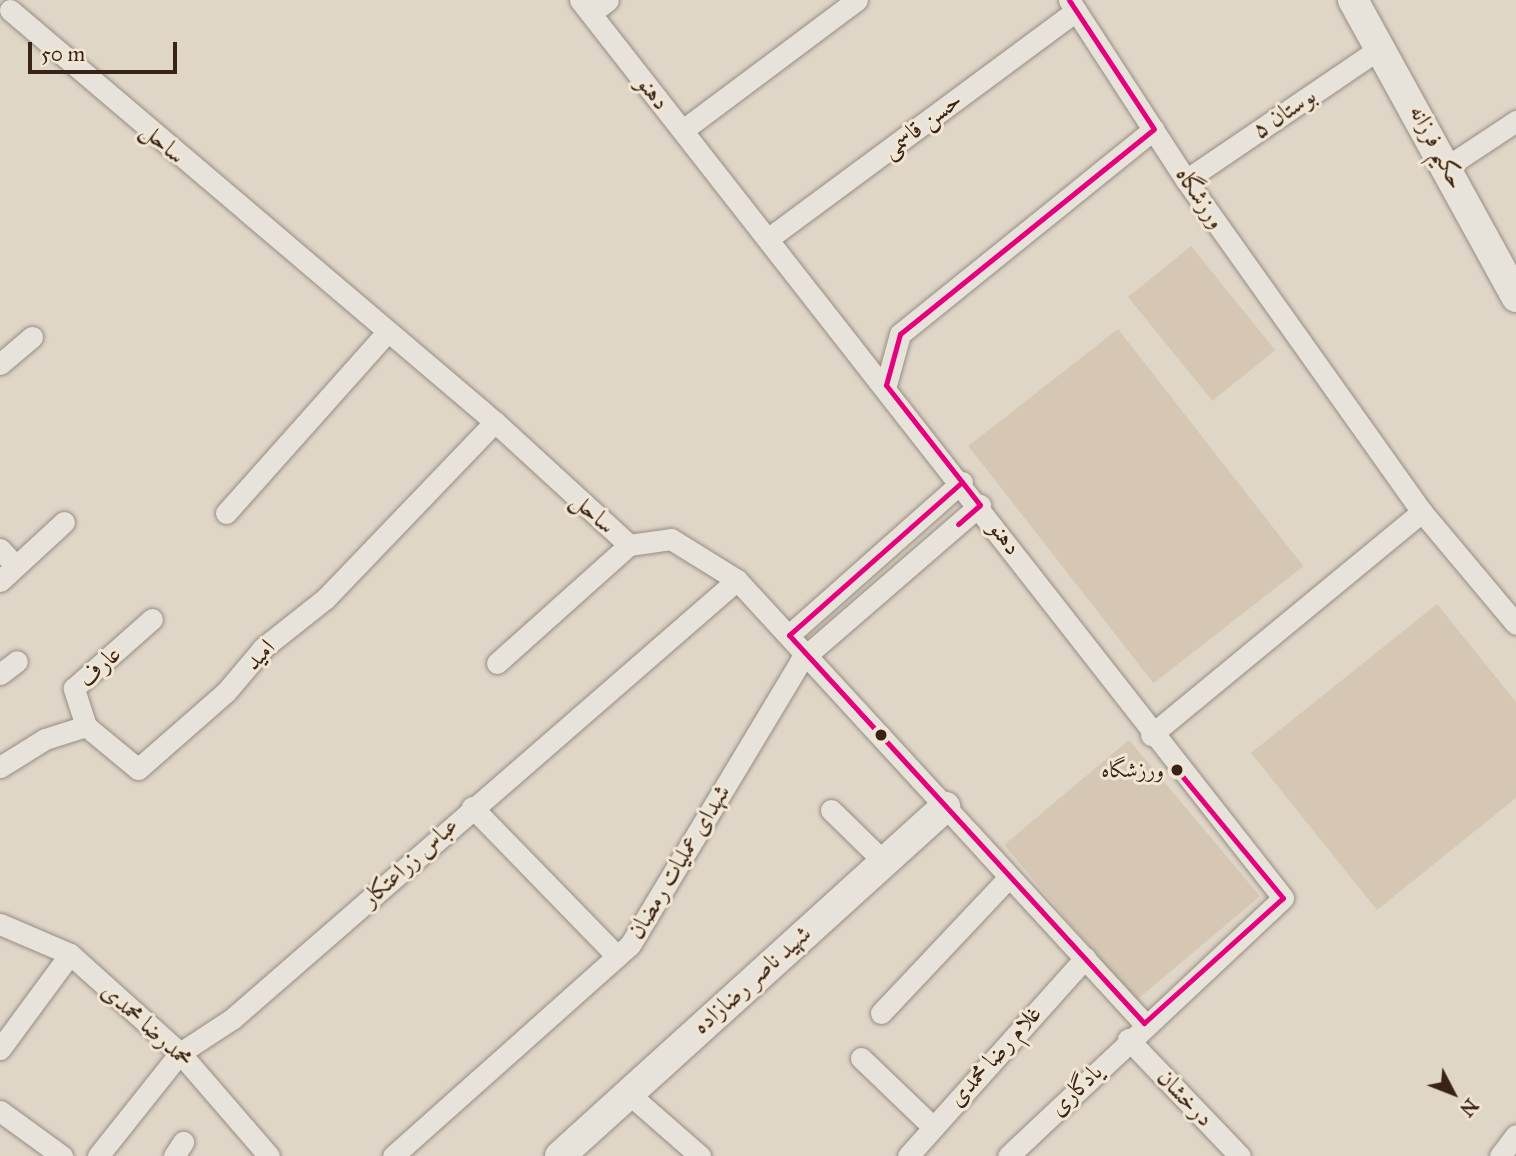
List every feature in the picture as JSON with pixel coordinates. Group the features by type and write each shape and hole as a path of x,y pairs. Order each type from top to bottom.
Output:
{"street":[{"path":"683,130 857,0"},
{"name":"حکیم فرزانه","path":"1361,3 1513,285"},
{"name":"دهنو","path":"593,4 683,130 980,505 1152,735 1283,898 1144,1023"},
{"name":"ورزشگاه","path":"1072,5 1186,180 1422,512 1516,624"},
{"name":"حسن قاسمی","path":"769,238 1072,5"},
{"name":"ساحل","path":"9,10 495,422 629,545 671,539 737,580 1144,1023"},
{"name":"بوستان ۵","path":"1186,180 1382,46"},
{"path":"1448,166 1516,121"},
{"path":"886,385 900,334 1154,129"},
{"path":"226,513 387,332"},
{"path":"0,364 32,337"},
{"name":"امید","path":"86,726 138,769 226,692 263,648 326,598 495,422"},
{"path":"789,635 962,482"},
{"name":"شهدای عملیات رمضان","path":"393,1156 617,956 807,654 980,505"},
{"path":"1152,735 1422,512"},
{"path":"0,582 15,565 64,522"},
{"path":"497,663 629,545"},
{"path":"0,549 15,565"},
{"name":"عباس زراعتکار","path":"98,1156 180,1053 232,1020 472,807 737,580"},
{"name":"عارف","path":"86,726 74,688 152,619"},
{"path":"0,767 45,739 86,726"},
{"path":"472,807 617,956"},
{"name":"شهید ناصر رضازاده","path":"560,1156 883,861 946,807"},
{"path":"831,810 883,861"},
{"path":"881,1013 1009,877"},
{"name":"محمدرضا محمدی","path":"0,924 70,954 180,1053 270,1156"},
{"path":"0,1049 70,954"},
{"name":"غلام رضا محمدی","path":"908,1156 932,1126 1085,958"},
{"name":"یادگاری","path":"1008,1156 1144,1023"},
{"name":"درخشان","path":"1128,1039 1240,1156"},
{"path":"862,1058 932,1126"},
{"path":"628,1093 700,1156"},
{"path":"0,1111 62,1156"},
{"path":"1500,1156 1516,1135"}],"shaded area":[{"path":"1191,246 1275,350 1212,401 1128,297"},
{"path":"1118,329 1303,566 1154,683 968,446"},
{"path":"1437,604 1516,702 1516,798 1377,910 1251,753"},
{"path":"1129,740 1260,896 1135,1001 1004,845"}],"transit line":[{"path":"1069,0 1154,129"},
{"path":"886,385 900,334 1154,129"},
{"path":"886,385 980,505 958,524"},
{"path":"962,482 789,635 1144,1023"},
{"path":"1144,1023 1283,898 1177,770"}],"place":[{"name":"ورزشگاه","path":"1177,770"}]}
